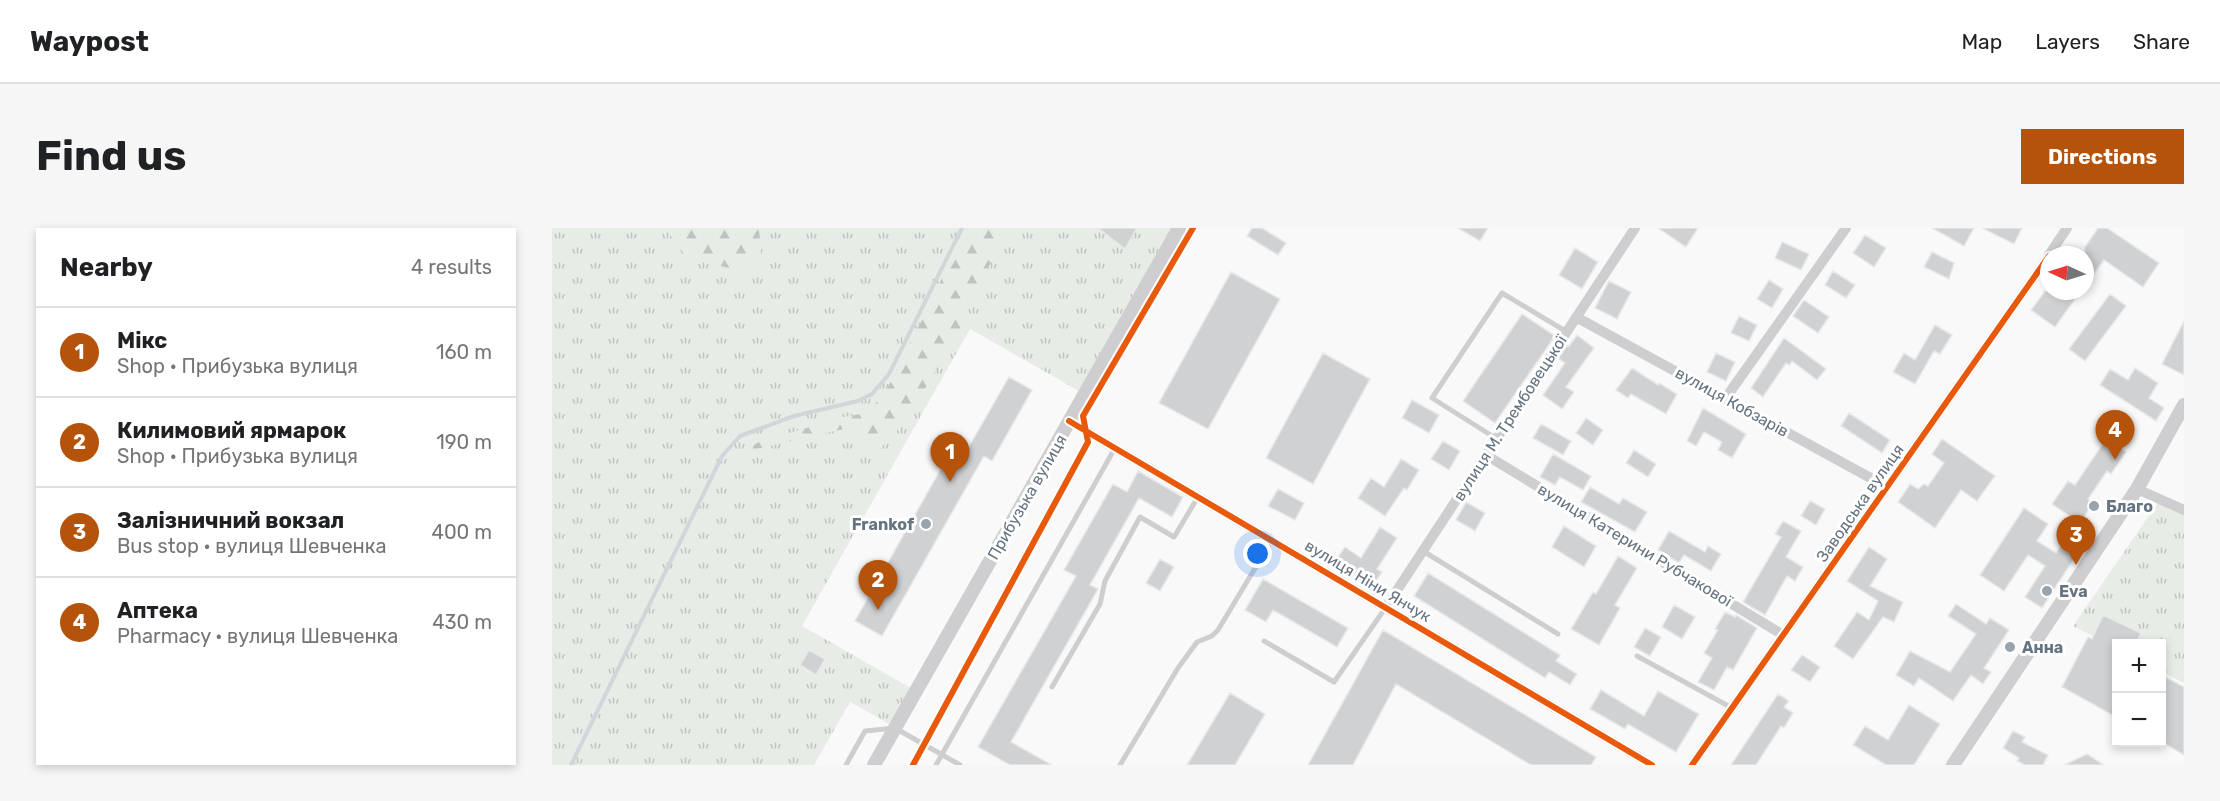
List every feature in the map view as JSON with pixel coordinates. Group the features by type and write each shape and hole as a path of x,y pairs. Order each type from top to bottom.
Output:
{"street":[{"name":"Прибузька вулиця","path":"874,765 1179,228"},
{"name":"вулиця М. Трембовецької","path":"1386,608 1635,228"},
{"path":"1725,399 1846,228"},
{"name":"Заводська вулиця","path":"2055,246 2067,228"},
{"name":"Заводська вулиця","path":"1692,765 2040,268"},
{"name":"вулиця Кобзарів","path":"1576,317 1887,488"},
{"path":"1953,765 2137,489 2184,405"},
{"name":"вулиця Ніни Янчук","path":"1070,421 1652,765"},
{"name":"вулиця Катерини Рубчакової","path":"1486,455 1784,635"},
{"path":"2137,489 2184,510"}],"lane":[{"path":"1497,439 1432,398 1502,293 1567,332"},
{"path":"936,765 1115,448"},
{"path":"1052,687 1100,604 1105,581 1140,517 1174,537 1198,497"},
{"path":"1120,765 1178,668 1197,642 1212,636 1218,630 1272,540"},
{"path":"1423,551 1558,634"},
{"path":"1264,641 1334,682 1386,608"},
{"path":"1637,656 1732,708"},
{"path":"846,765 865,731 895,728 960,765"}],"green space":[{"path":"552,228 1171,228 1079,391 970,329 802,626 911,688 891,725 850,702 814,765 552,765"},
{"path":"665,228 759,228 761,255 746,272 687,258"},
{"path":"968,228 1007,228 960,328 907,420 876,453 848,428 739,453 759,442 844,417 867,413 886,391"},
{"path":"2159,501 2184,512 2184,683 2166,674 2166,639 2112,639 2112,646 2073,626"}],"building":[{"path":"1098,228 1137,228 1125,249"},
{"path":"1252,228 1262,228 1286,243 1278,255 1247,236"},
{"path":"1458,228 1488,228 1480,241"},
{"path":"1658,228 1698,228 1686,247"},
{"path":"1932,228 1974,228 1964,246"},
{"path":"1982,228 2022,228 2014,244"},
{"path":"2098,228 2107,228 2159,263 2143,287 2104,260 2094,274 2094,246 2086,246"},
{"path":"1865,235 1886,248 1874,267 1853,253"},
{"path":"1782,242 1809,254 1801,270 1775,258"},
{"path":"1575,248 1598,262 1582,289 1559,275"},
{"path":"1932,252 1954,263 1949,279 1924,267"},
{"path":"1833,271 1855,285 1846,298 1825,285"},
{"path":"1231,272 1280,299 1208,429 1159,403"},
{"path":"1769,280 1783,289 1772,308 1757,299"},
{"path":"1609,281 1631,292 1617,319 1595,308"},
{"path":"2110,294 2126,306 2085,361 2069,349"},
{"path":"2040,298 2040,300 2074,300 2055,327 2031,310"},
{"path":"1804,300 1829,317 1818,333 1793,316"},
{"path":"1522,314 1555,336 1495,423 1463,401"},
{"path":"1739,316 1757,325 1749,341 1731,333"},
{"path":"2184,321 2184,375 2162,364"},
{"path":"1935,325 1952,335 1940,354 1934,351 1915,384 1893,372 1904,353 1915,360"},
{"path":"1577,335 1594,348 1566,387 1574,392 1562,409 1543,395 1565,363 1558,358"},
{"path":"1784,338 1826,369 1817,380 1792,361 1789,365 1786,363 1763,397 1751,388"},
{"path":"1323,353 1370,379 1313,484 1266,458"},
{"path":"1716,353 1735,362 1726,381 1707,372"},
{"path":"1632,368 1677,394 1666,414 1631,394 1628,398 1616,390"},
{"path":"2135,368 2158,383 2149,398 2164,408 2156,421 2100,385 2110,369 2128,380"},
{"path":"1009,377 1032,390 992,461 984,456 882,636 855,621 947,458 959,464"},
{"path":"1412,400 1439,415 1429,433 1402,418"},
{"path":"1703,408 1746,434 1732,458 1718,450 1722,442 1704,432 1696,446 1687,441"},
{"path":"1849,413 1890,440 1882,453 1841,426"},
{"path":"1586,418 1603,430 1593,445 1576,433"},
{"path":"1541,424 1571,441 1563,455 1533,438"},
{"path":"1942,439 1995,476 1977,501 1961,490 1935,528 1898,502 1910,484 1918,489 1924,484 1928,486 1944,463 1932,454"},
{"path":"2106,439 2126,452 2111,474 2107,471 2088,499 2093,503 2080,523 2052,504 2068,481 2075,485"},
{"path":"1443,441 1460,451 1449,470 1431,459"},
{"path":"1634,450 1656,464 1648,477 1626,463"},
{"path":"1553,454 1591,476 1583,490 1560,477 1555,485 1540,477"},
{"path":"1401,459 1419,470 1407,490 1404,488 1385,516 1358,498 1371,478 1384,487"},
{"path":"1138,471 1183,497 1172,517 1139,498 1090,585 1098,589 1011,742 1052,765 1010,765 978,747 1076,576 1064,570 1113,484 1127,492"},
{"path":"1590,487 1619,504 1623,498 1647,512 1635,532 1581,502"},
{"path":"1278,489 1304,503 1295,520 1268,506"},
{"path":"1810,501 1825,509 1816,525 1801,516"},
{"path":"1466,502 1485,513 1475,531 1456,520"},
{"path":"2024,508 2048,524 2037,541 2056,553 2064,541 2079,551 2042,608 2025,597 2045,566 2028,555 2004,591 1980,575"},
{"path":"1783,521 1801,531 1786,557 1803,567 1795,581 1787,576 1765,615 1743,602 1781,537 1775,534"},
{"path":"1564,526 1596,546 1584,567 1552,547"},
{"path":"1380,527 1397,538 1377,569 1382,572 1370,590 1332,565 1345,547 1361,558"},
{"path":"1669,531 1705,552 1708,546 1721,554 1711,571 1684,555 1679,563 1658,550"},
{"path":"1869,547 1887,559 1870,586 1903,602 1894,622 1883,617 1853,659 1834,646 1857,612 1869,620 1878,601 1847,581"},
{"path":"1618,556 1637,568 1615,605 1620,608 1599,645 1571,629 1593,592 1596,594"},
{"path":"1160,559 1174,567 1160,591 1146,583"},
{"path":"1428,573 1560,655 1556,661 1577,674 1570,685 1549,672 1545,678 1414,596"},
{"path":"1263,579 1348,628 1337,647 1273,610 1266,622 1245,610"},
{"path":"1956,604 1986,624 1990,618 2009,630 1984,668 1991,672 1983,684 1971,675 1953,701 1919,678 1914,686 1896,675 1910,651 1950,672 1976,634 1948,616"},
{"path":"1674,605 1695,617 1682,639 1662,627"},
{"path":"1725,612 1735,617 1736,615 1757,628 1733,670 1727,667 1714,690 1698,682 1712,658 1704,653 1718,630 1715,629"},
{"path":"2103,615 2141,633 2138,639 2112,639 2112,715 2062,687 2088,637 2092,639"},
{"path":"1645,628 1661,637 1650,656 1634,647"},
{"path":"1383,630 1596,757 1591,765 1531,765 1396,684 1353,765 1308,765"},
{"path":"809,650 825,659 816,675 800,665"},
{"path":"1802,655 1820,667 1810,682 1791,670"},
{"path":"2166,677 2184,687 2184,755 2166,744"},
{"path":"1601,690 1644,716 1658,691 1699,714 1676,752 1628,724 1625,729 1590,709"},
{"path":"1230,693 1265,714 1235,765 1187,765"},
{"path":"1778,694 1789,701 1784,707 1793,713 1784,728 1781,726 1756,765 1731,765"},
{"path":"1909,705 1940,724 1914,765 1886,765 1853,745 1865,726 1888,740"},
{"path":"2013,731 2025,737 2022,742 2048,755 2043,765 2025,765 2017,761 2019,758 2003,748"},
{"path":"2087,754 2104,765 2064,765"}],"waterway":[{"path":"571,765 722,456 740,436 794,416 858,401 872,394 889,374 962,228"}],"cycle path":[{"path":"913,765 1088,442 1083,416 1193,228"},
{"path":"1692,765 2040,269"},
{"path":"1069,421 1652,765"}],"place":[{"name":"Аптека","path":"2115,460"},
{"name":"Мікс","path":"950,482"},
{"name":"Благо","path":"2094,506"},
{"name":"Frankof","path":"926,524"},
{"name":"Залізничний вокзал","path":"2076,565"},
{"name":"Eva","path":"2047,591"},
{"name":"Килимовий ярмарок","path":"878,610"},
{"name":"Анна","path":"2010,647"}]}
